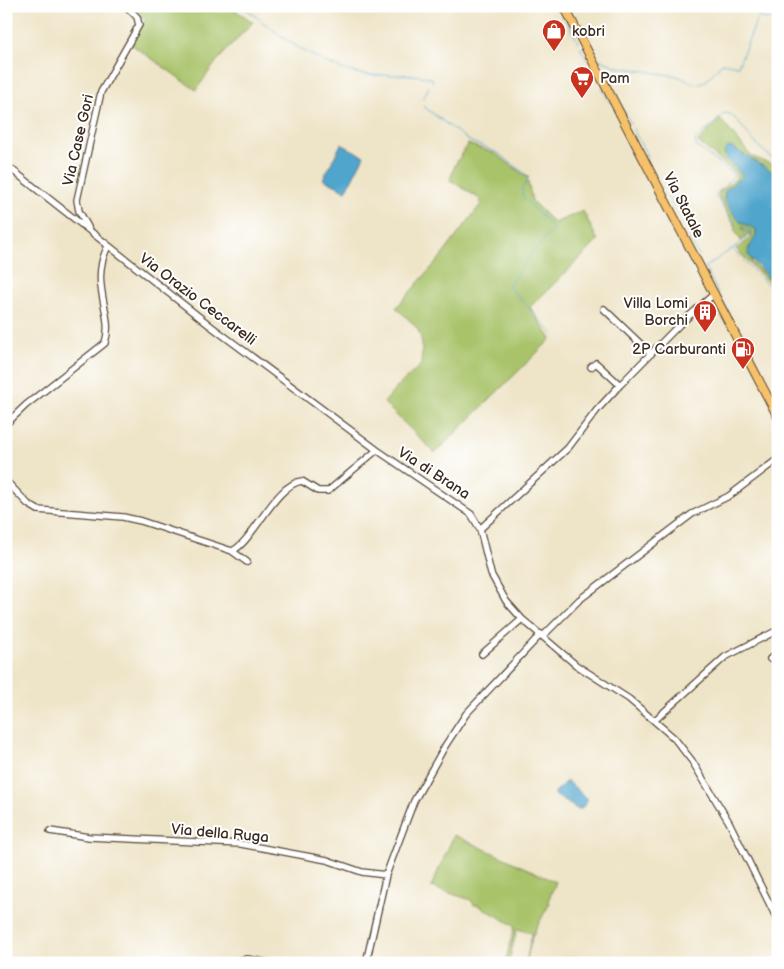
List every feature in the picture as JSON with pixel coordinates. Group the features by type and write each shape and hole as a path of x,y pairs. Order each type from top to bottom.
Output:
{"main road":[{"name":"Via Statale","path":"564,6 778,418"}],"street":[{"name":"Via Case Gori","path":"90,232 78,211 77,200 101,92 139,25 137,17 126,6"},
{"name":"Via Orazio Ceccarelli","path":"6,165 108,246 376,450"},
{"path":"6,424 26,405 105,343 107,331 100,280 102,259 108,246"},
{"path":"480,529 568,448 597,410 620,385 714,294"},
{"path":"604,309 651,354"},
{"path":"591,367 596,362 620,385"},
{"name":"Via di Brana","path":"232,551 239,547 264,512 294,483 304,482 318,491 328,491 376,450 465,508 480,529 491,574 506,600 522,619 590,676 629,700 674,738 713,795 738,838 778,921"},
{"path":"366,963 386,875 405,820 445,746 466,714 542,635 579,600 692,514 729,496 778,459"},
{"path":"6,481 28,504 44,512 123,517 232,551 247,562"},
{"path":"482,654 522,619"},
{"path":"655,720 725,657 778,630"},
{"path":"770,659 778,654"},
{"name":"Via della Ruga","path":"50,831 89,837 241,844 327,860 362,872 386,875"},
{"path":"225,963 247,959 270,963"}],"green space":[{"path":"132,6 229,6 253,22 216,62 196,90 131,44 145,20"},
{"path":"720,119 751,156 778,167 778,175 733,148 729,162 742,176 734,184 733,212 739,221 756,230 756,238 748,248 752,262 778,288 778,292 736,249 750,239 751,231 742,227 743,230 749,233 741,241 734,229 736,226 718,196 719,192 736,179 737,174 698,142"},
{"path":"468,144 496,154 527,177 532,201 554,223 583,211 598,241 530,307 551,339 435,453 384,403 397,387 421,365 422,345 419,332 411,321 396,308 440,258 481,204 480,199 450,180 455,165"},
{"path":"454,835 556,882 548,901 550,903 535,930 536,933 533,933 526,963 532,933 517,929 509,961 514,963 505,963 515,926 478,905 474,905 471,900 431,887"}],"water":[{"path":"341,144 364,156 346,191 323,179"},
{"path":"728,147 733,148 778,175 778,288 748,255 756,230 739,221 724,200 725,191 742,176 725,156 724,152"},
{"path":"565,782 569,782 588,800 581,809 577,809 555,795 555,792"}],"waterway":[{"path":"243,6 282,37 327,63 366,75 415,75 433,79 432,82"},
{"path":"560,9 578,42"},
{"path":"598,59 618,67 677,76 695,84 706,81 722,63 738,66 758,17 778,22"},
{"path":"580,47 587,60"},
{"path":"423,99 429,87"},
{"path":"602,88 611,105"},
{"path":"620,105 631,124"},
{"path":"423,106 469,141 498,153 529,177 522,189 523,197 554,229 533,252 508,286 553,334"},
{"path":"736,227 715,195 735,175 697,147 695,141 725,113 732,115 759,147 778,163"},
{"path":"633,129 648,158"},
{"path":"668,197 673,206"},
{"path":"733,249 750,235 749,231 742,228"},
{"path":"689,238 699,256"},
{"path":"718,293 705,267 732,249 778,295"},
{"path":"720,296 730,316"}],"place":[{"name":"kobri","path":"554,52"},
{"name":"Pam","path":"582,99"},
{"name":"Villa Lomi Borchi","path":"705,333"},
{"name":"2P Carburanti","path":"743,370"}]}
